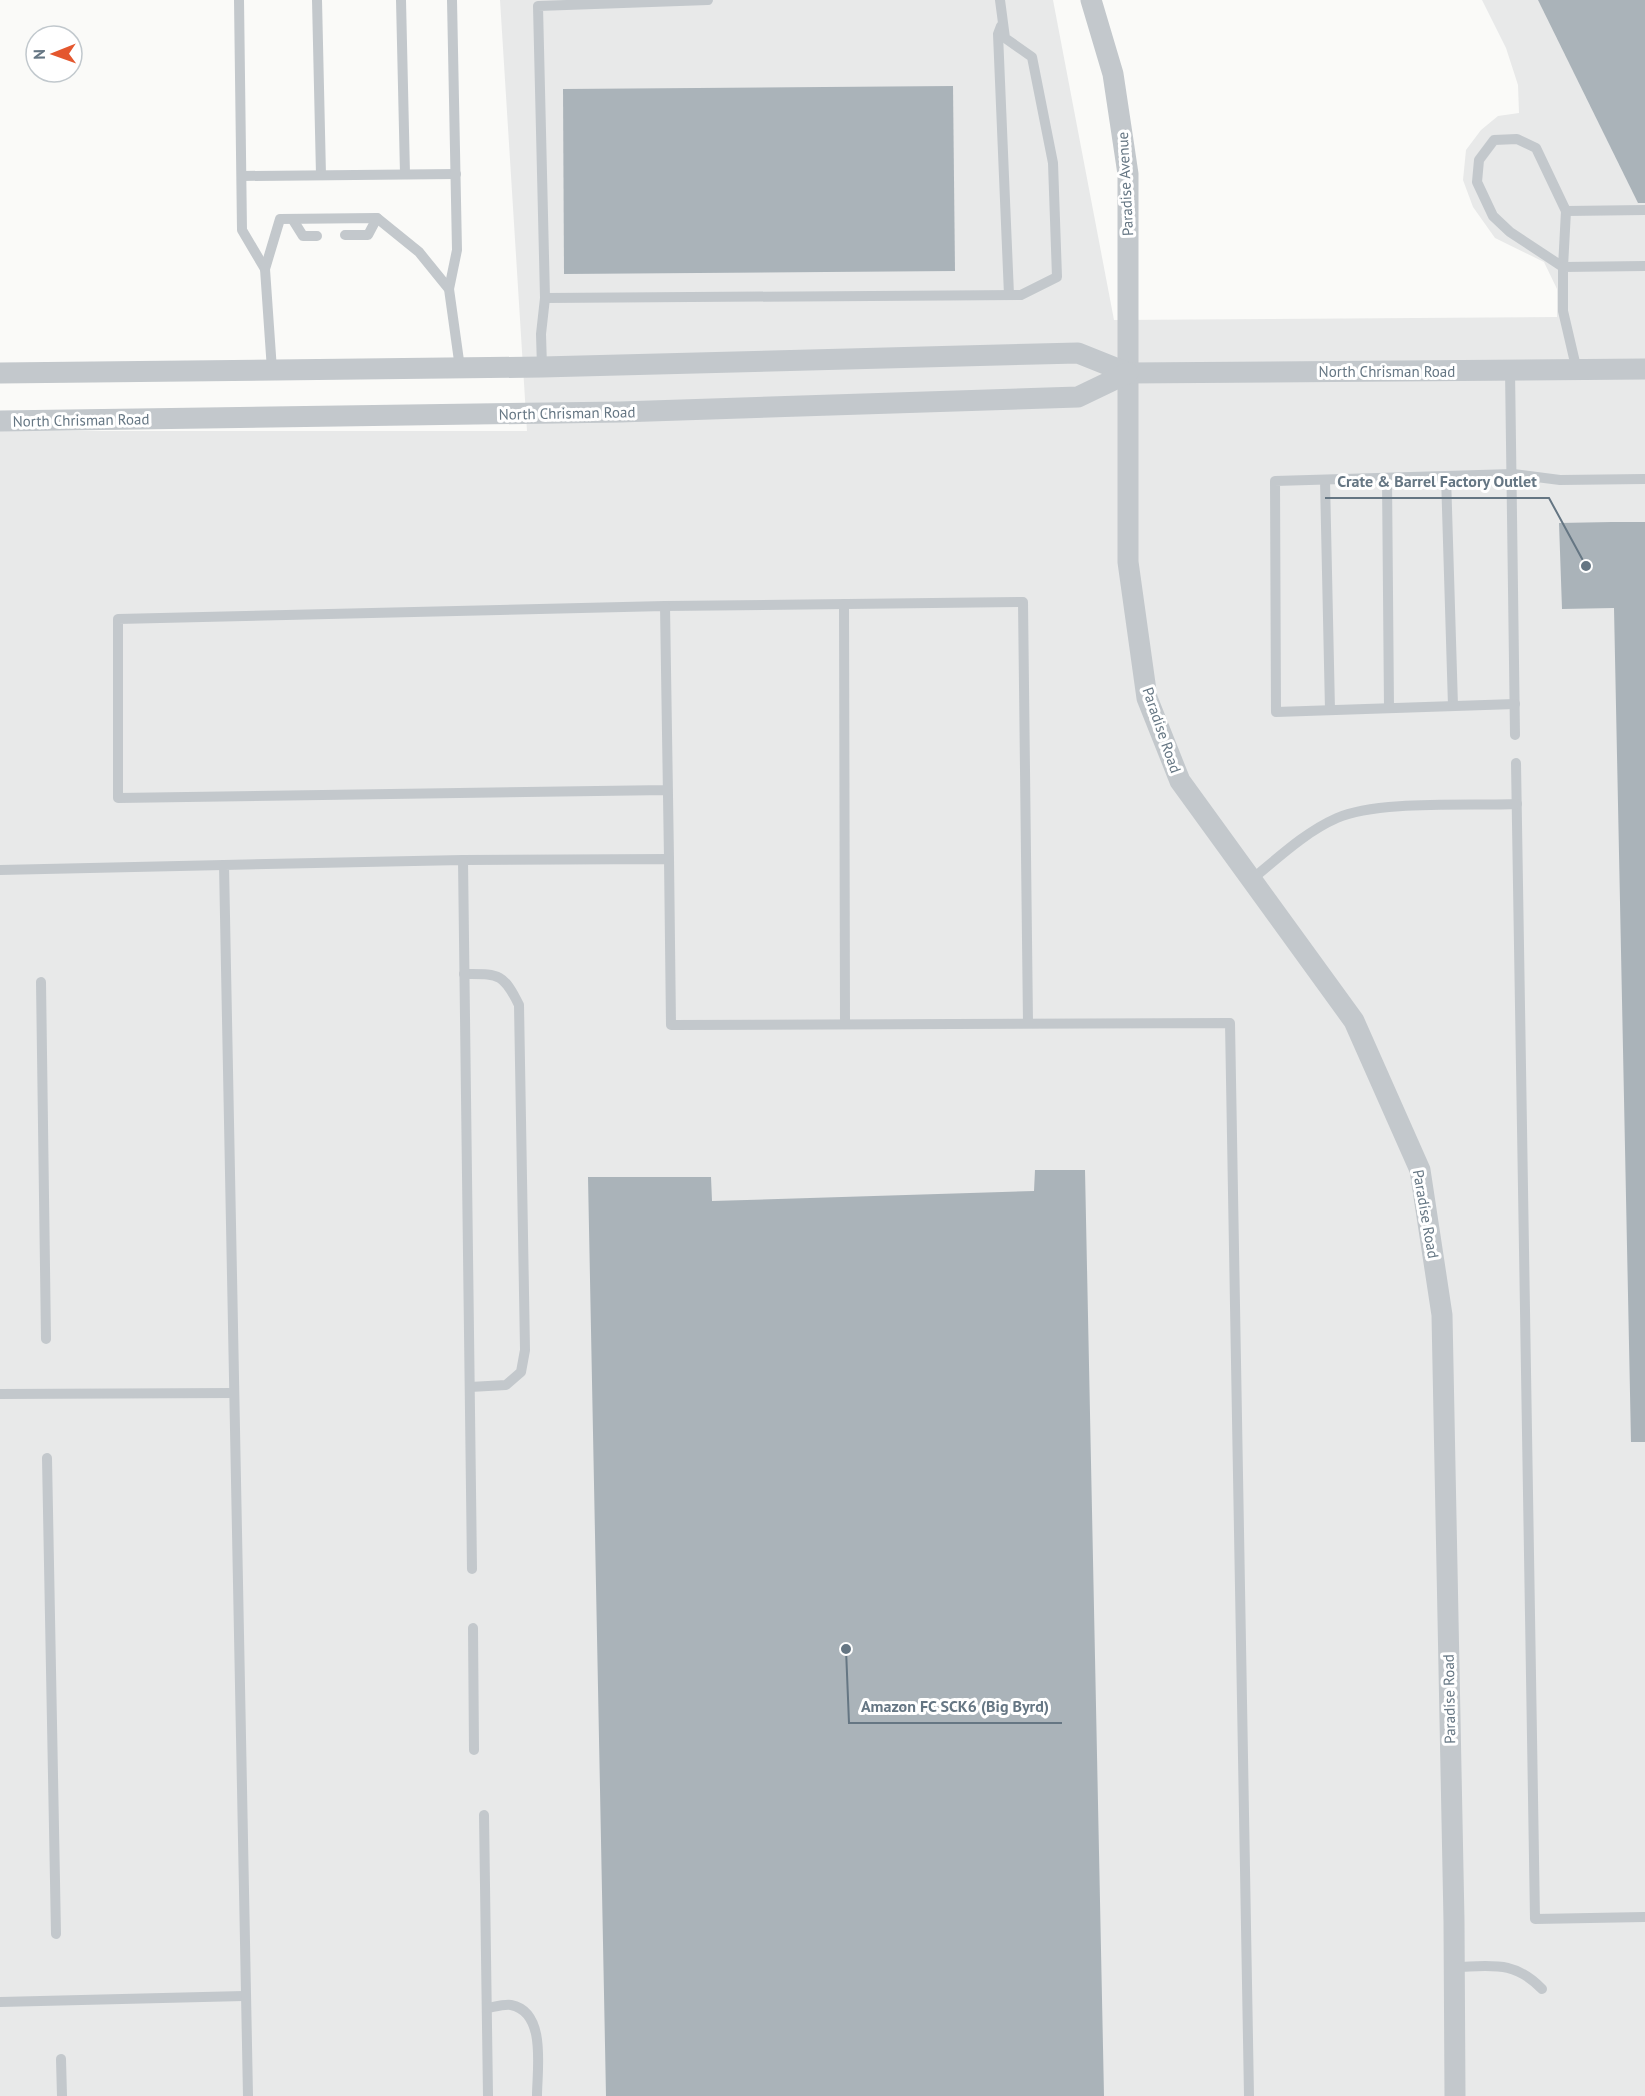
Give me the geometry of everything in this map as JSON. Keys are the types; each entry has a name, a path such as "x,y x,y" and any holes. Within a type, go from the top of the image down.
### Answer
{"street":[{"name":"Paradise Avenue","path":"1091,0 1113,74 1128,174 1128,373"},
{"name":"North Chrisman Road","path":"0,373 542,367 1078,353 1128,373 1645,369"},
{"name":"North Chrisman Road","path":"0,421 620,412 1078,397 1128,373"},
{"name":"Paradise Road","path":"1128,373 1128,562 1147,698 1180,781 1354,1021 1420,1170 1443,1315 1455,1967 1455,2096"}],"lane":[{"path":"239,0 242,230 265,268"},
{"path":"317,0 321,175"},
{"path":"401,0 405,174"},
{"path":"453,0 457,250 449,289 460,368"},
{"path":"542,367 541,334 545,298 538,6 708,0"},
{"path":"545,298 1021,295 1057,277 1053,163 1032,57 1005,38 1000,0"},
{"path":"1003,19 998,34 1009,295"},
{"path":"1577,370 1563,311 1563,267 1566,211 1536,148 1517,139 1494,140 1479,160 1477,182 1493,216 1509,232 1563,267 1645,266"},
{"path":"242,176 456,174"},
{"path":"1566,211 1645,210"},
{"path":"272,370 265,268 280,219 377,218 419,252 449,289"},
{"path":"345,235 368,235 377,218"},
{"path":"292,220 303,236 318,236"},
{"path":"1510,370 1515,735"},
{"path":"1515,704 1276,712 1275,481 1513,474 1560,480 1645,479"},
{"path":"1446,476 1453,706"},
{"path":"1387,478 1389,708"},
{"path":"1325,480 1330,710"},
{"path":"668,790 118,798 118,619 665,606 1023,602 1028,1023"},
{"path":"844,604 845,1024"},
{"path":"665,606 671,1025 1230,1023 1249,2096"},
{"path":"1516,763 1535,1919 1645,1917"},
{"path":"1251,880 1302,838 1338,818 1371,808 1517,804"},
{"path":"0,870 463,860 669,859"},
{"path":"463,860 472,1569"},
{"path":"224,865 244,1996 248,2096"},
{"path":"464,974 494,974 509,985 519,1005 525,1327 525,1350 520,1371 506,1385 470,1387"},
{"path":"41,982 46,1339"},
{"path":"0,1394 234,1393"},
{"path":"47,1458 56,1934"},
{"path":"473,1628 474,1750"},
{"path":"483,1815 488,2096"},
{"path":"1455,1967 1504,1965 1527,1973 1542,1989"},
{"path":"0,2002 244,1996"},
{"path":"488,2008 511,2005 528,2014 536,2029 537,2096"},
{"path":"61,2059 62,2096"}],"shaded area":[{"path":"500,0 1053,0 1114,320 1557,317 1557,289 1544,262 1495,238 1473,207 1463,180 1466,150 1481,130 1498,116 1519,113 1518,85 1506,48 1482,0 1645,0 1645,2096 0,2096 0,431 527,431"}],"building":[{"path":"1538,0 1645,0 1645,203 1638,203"},
{"path":"953,86 955,271 564,274 563,89"},
{"path":"1645,522 1645,1442 1631,1442 1614,608 1562,609 1559,523"},
{"path":"1035,1170 1085,1170 1104,2096 606,2096 588,1177 711,1177 712,1201 1034,1191"}],"place":[{"name":"Crate & Barrel Factory Outlet","path":"1586,566"},
{"name":"Amazon FC SCK6 (Big Byrd)","path":"846,1649"}]}
